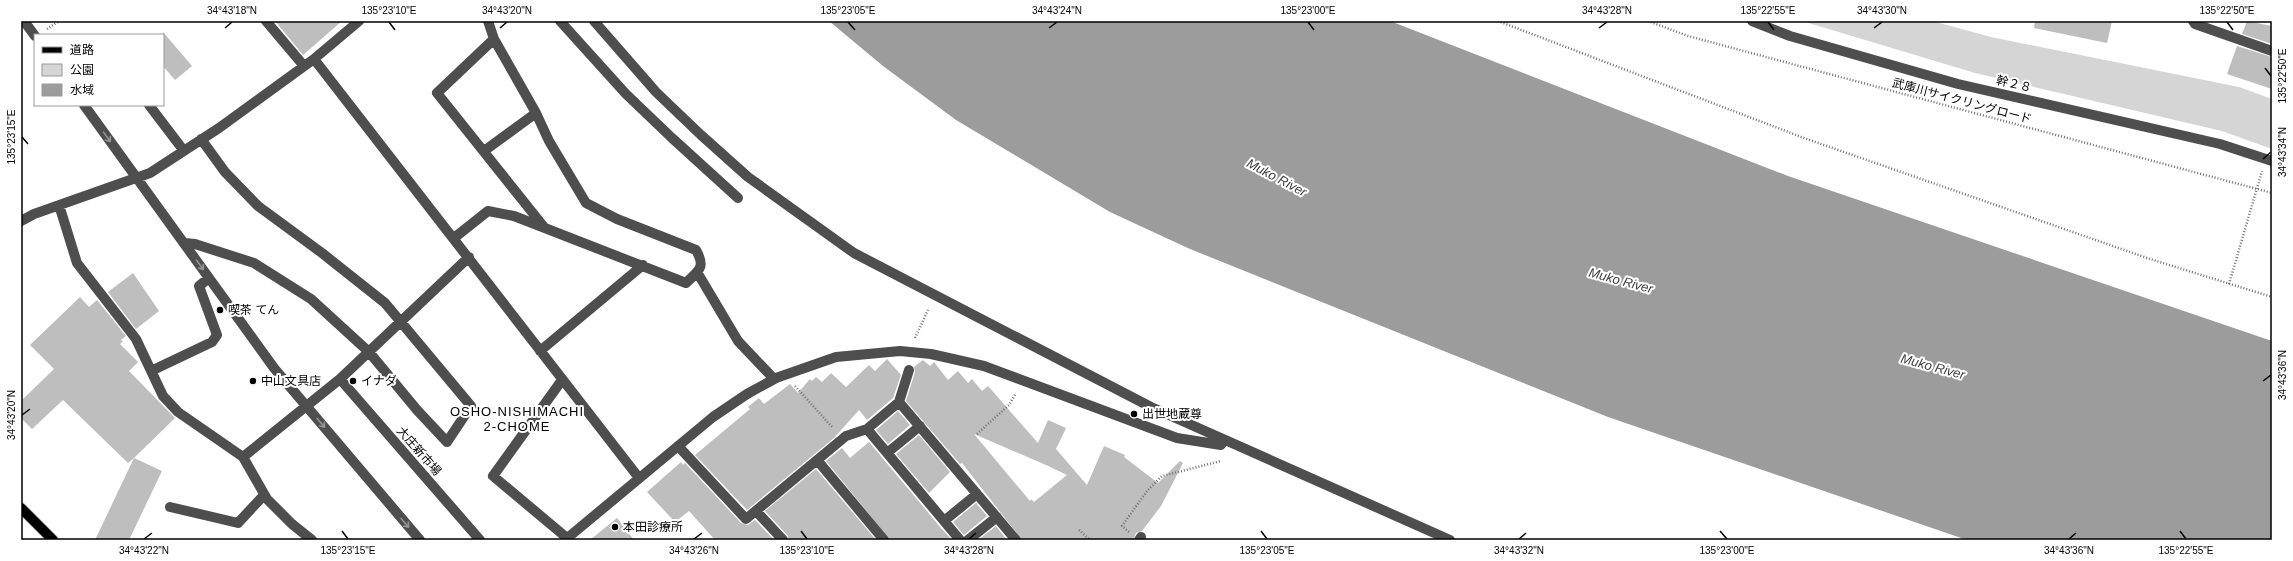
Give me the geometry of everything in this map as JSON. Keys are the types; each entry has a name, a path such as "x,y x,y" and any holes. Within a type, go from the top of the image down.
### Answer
{"main road":[{"path":"21,508 53,540"}],"street":[{"path":"266,21 304,66"},
{"path":"21,221 59,205 150,173 184,151 314,59 359,21"},
{"path":"454,238 488,211 514,216 686,283 700,269 702,260 696,250 624,222 586,203 549,142 536,113 494,39 488,21"},
{"path":"560,21 626,94 738,198"},
{"path":"594,21 656,92 748,177 854,253 934,296 1152,407 1450,540"},
{"name":"幹２８","path":"1752,21 1790,36 1958,84 2220,144 2272,162"},
{"path":"2193,21 2195,24 2272,51"},
{"path":"26,24 34,35"},
{"path":"494,39 437,93 544,227"},
{"path":"314,59 639,478"},
{"path":"85,106 274,368 420,540"},
{"path":"150,106 184,151"},
{"path":"484,151 536,113"},
{"path":"184,243 195,244 254,263 311,298 369,352 416,410 447,442 471,406 401,321 360,282 258,206 226,172 201,139"},
{"path":"59,205 77,263 136,339 163,396 171,405 243,457 264,495 280,513 312,540"},
{"path":"243,457 340,378 469,257"},
{"path":"540,350 643,265"},
{"path":"697,272 738,341 774,379"},
{"path":"151,371 212,342 217,335 199,286 209,278"},
{"path":"562,380 493,476 566,539 713,417 774,379 836,357 909,352 931,354 984,366 1177,438 1221,445 1224,440"},
{"path":"678,446 746,519 843,439 867,429 899,402 909,370"},
{"name":"大庄新市場","path":"340,378 480,540"},
{"path":"899,402 1016,540"},
{"path":"887,453 920,426"},
{"path":"867,429 960,540"},
{"path":"817,460 884,540"},
{"path":"944,521 977,494"},
{"path":"170,507 238,523 264,495"},
{"path":"756,511 781,540"},
{"path":"968,540 997,517"}],"path":[{"path":"46,30 59,21"},
{"path":"1498,21 1811,141 2150,259 2272,297"},
{"name":"武庫川サイクリングロード","path":"1648,21 1688,36 2272,193"},
{"path":"2230,284 2257,189"},
{"path":"909,352 934,296"},
{"path":"784,375 843,439"},
{"path":"977,434 1009,405 1023,380"},
{"path":"1138,537 1122,526 1147,491 1162,476 1228,459 1236,445"},
{"path":"1079,530 1090,540"}],"green space":[{"path":"1802,21 1932,21 1991,37 2239,87 2272,99 2272,149 2222,131 1975,73"}],"water":[{"name":"Muko River","path":"829,21 1390,21 1788,176 2272,341 2272,540 1967,540 1608,417 1190,249 1110,212 956,120 883,66"}],"building":[{"path":"275,21 342,21 303,55"},
{"path":"2035,21 2112,21 2107,43 2034,28"},
{"path":"2247,21 2272,26 2272,44 2242,34"},
{"path":"163,32 192,66 175,80 164,67"},
{"path":"2237,46 2272,57 2272,89 2227,74"},
{"path":"133,273 159,311 136,329 108,292"},
{"path":"80,297 89,307 97,300 126,336 121,340 123,341 120,344 138,362 129,371 175,418 128,463 63,400 32,429 21,418 21,401 54,369 30,345"},
{"path":"887,359 901,375 893,398 867,420 859,410 834,438 747,510 695,455 750,409 748,407 759,398 764,404 790,384 798,393 810,379 812,381 816,377 822,382 831,373 846,387 869,365 875,371"},
{"path":"923,360 930,366 934,362 948,380 958,371 968,383 972,379 982,391 988,386 1038,443 1048,420 1066,428 1056,449 1087,485 1104,446 1125,455 1124,457 1158,483 1180,461 1183,463 1161,506 1142,531 1136,533 1133,540 1022,540 962,463 960,464 906,401 915,372 914,367","holes":["974,434 1067,475 1034,502 1031,499 1030,501"]},
{"path":"898,411 910,425 888,444 876,430"},
{"path":"919,435 950,472 929,493 896,454"},
{"path":"869,442 952,540 890,540 826,461 842,448 850,458"},
{"path":"134,458 162,471 129,540 95,540"},
{"path":"681,462 683,465 685,463 741,523 748,525 755,520 774,540 715,540 689,511 675,522 647,492"},
{"path":"816,469 876,540 789,540 788,536 765,511"},
{"path":"976,503 987,516 964,535 953,522"},
{"name":"本田診療所","path":"617,518 634,540 590,540"},
{"path":"996,526 1007,540 978,540"}],"place":[{"name":"喫茶 てん","path":"220,310"},
{"name":"中山文具店","path":"253,381"},
{"name":"イナダ","path":"353,381"},
{"name":"出世地蔵尊","path":"1134,414"},
{"name":"本田診療所","path":"615,527"}],"district":[{"name":"OSHO-NISHIMACHI 2-CHOME","path":"517,418"}]}
